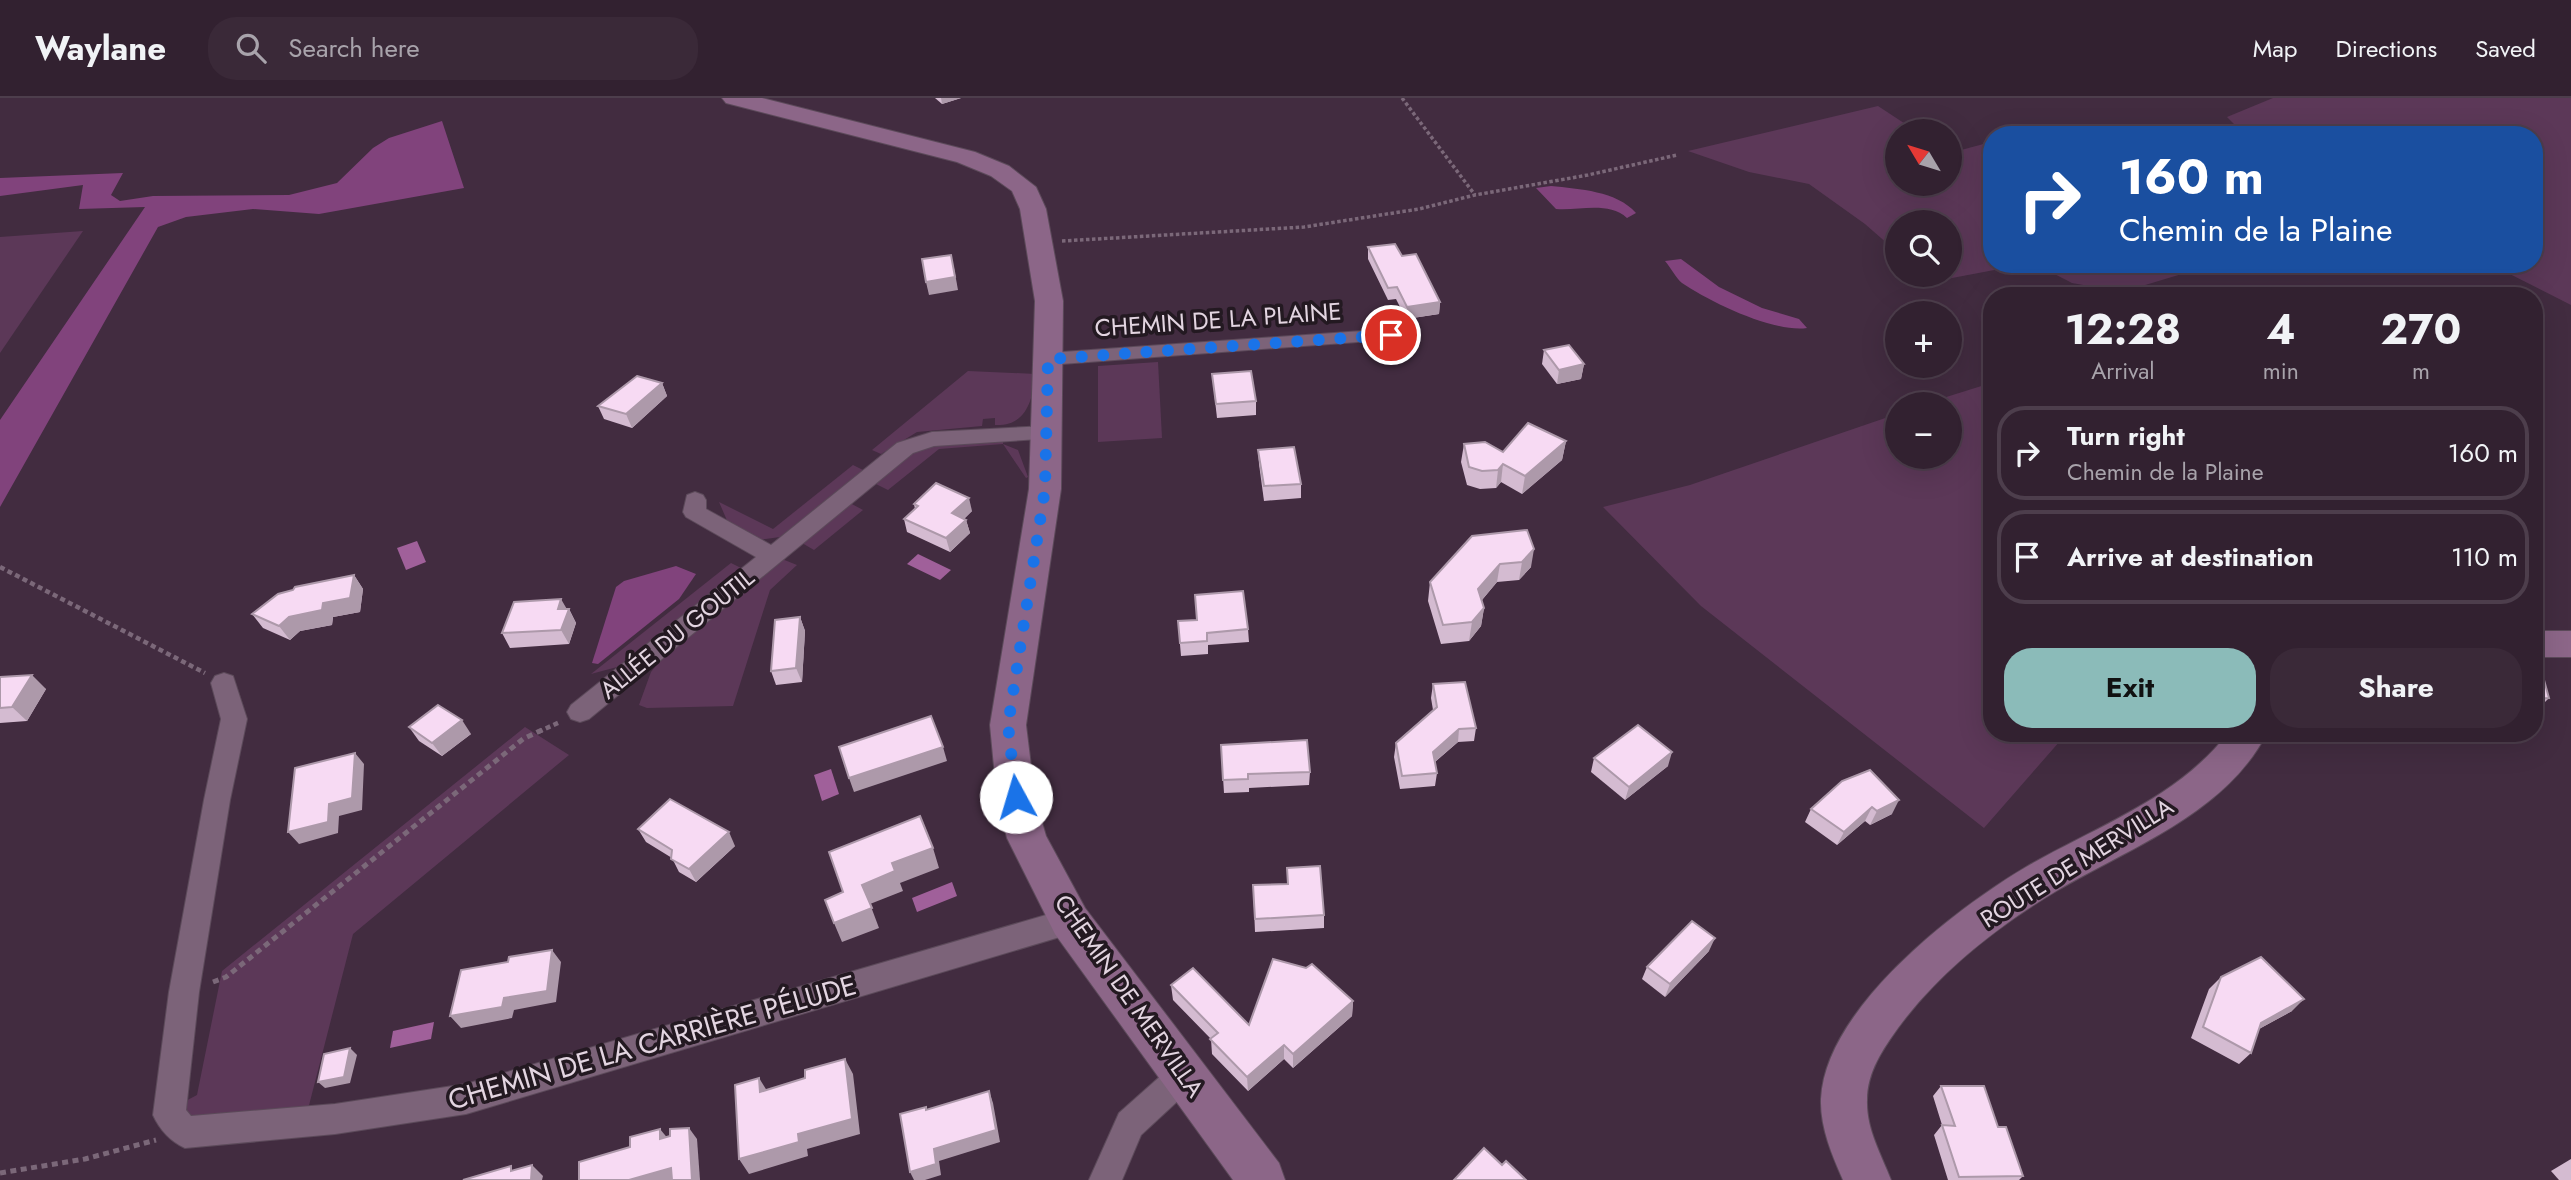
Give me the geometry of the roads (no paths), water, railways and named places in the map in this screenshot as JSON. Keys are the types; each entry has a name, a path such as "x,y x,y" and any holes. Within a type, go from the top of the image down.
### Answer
{"street":[{"name":"CHEMIN DE MERVILLA","path":"734,98 967,157 1000,171 1023,187 1033,209 1049,301 1045,489 1008,725 1016,797 1027,838 1070,921 1262,1180"},
{"name":"CHEMIN DE LA PLAINE","path":"1048,359 1391,335"},
{"name":"ALLÉE DU GOUTIL","path":"580,712 905,448 932,439 1047,433"},
{"name":"ALLÉE DU GOUTIL","path":"695,499 694,512 773,556"},
{"path":"2543,645 2571,644"},
{"name":"CHEMIN DE LA CARRIÈRE PÉLUDE","path":"224,682 234,719 184,992 169,1115 185,1132 335,1118 466,1099 1070,921"},
{"name":"ROUTE DE MERVILLA","path":"1868,1180 1852,1142 1845,1112 1845,1089 1854,1059 1889,1005 1942,951 2004,904 2178,801 2220,769 2242,742"},
{"path":"1105,1180 1130,1124 1184,1075"}]}
